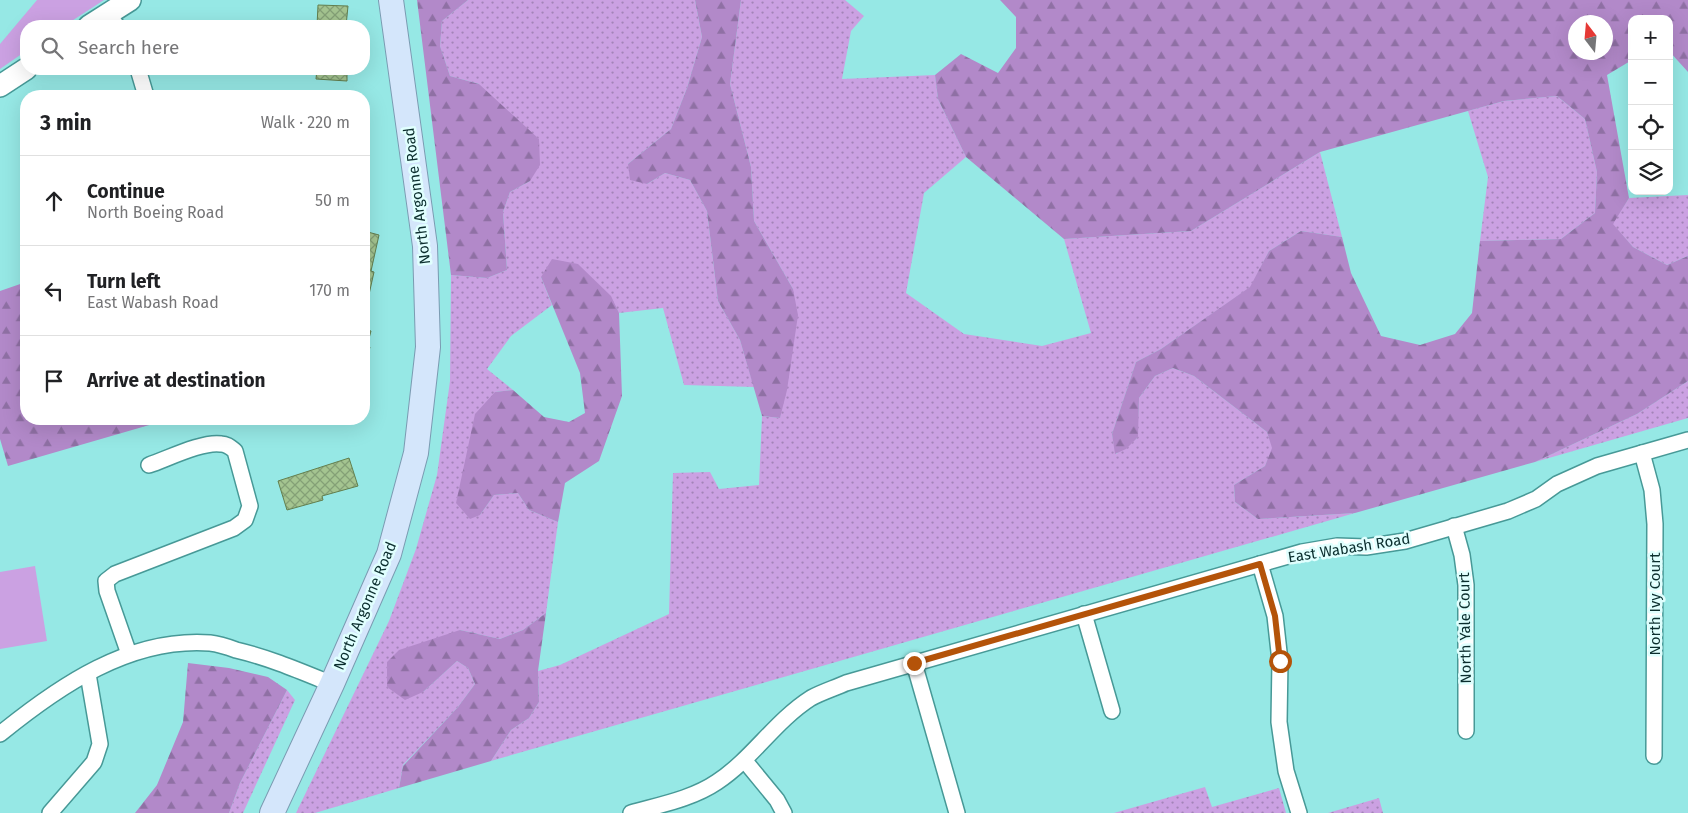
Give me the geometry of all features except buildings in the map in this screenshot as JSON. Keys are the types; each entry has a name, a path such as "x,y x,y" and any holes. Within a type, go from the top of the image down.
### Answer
{"main road":[{"name":"North Argonne Road","path":"272,813 390,554 416,453 428,347 425,246 391,0"}],"street":[{"path":"112,20 130,0"},
{"path":"0,86 20,73"},
{"path":"140,75 144,90"},
{"name":"East Wabash Road","path":"631,813 680,799 716,783 745,761 784,720 811,698 846,682 1302,552 1337,546 1366,547 1405,541 1508,511 1536,499 1557,484 1597,466 1688,440"},
{"path":"129,654 107,591 106,581 115,574 234,528 245,520 250,506 235,451 227,445 219,443 206,444 149,465"},
{"name":"North Ivy Court","path":"1642,453 1652,490 1655,524 1654,756"},
{"name":"North Yale Court","path":"1454,526 1462,556 1466,585 1466,732"},
{"path":"1260,564 1275,616 1280,661 1279,722 1286,771 1299,813"},
{"path":"1084,614 1112,711"},
{"path":"0,734 72,682 129,654 173,643 212,643 267,657 332,684"},
{"path":"914,663 957,813"},
{"path":"50,813 94,762 100,744 88,674"},
{"path":"745,761 777,800 784,813"}],"shaded area":[{"path":"37,0 104,0 73,20 20,20"},
{"path":"468,0 695,0 702,37 687,88 671,129 628,164 647,184 665,173 690,180 707,211 718,301 740,340 754,387 684,385 663,308 619,313 610,296 541,277 552,305 511,336 487,369 513,390 495,392 480,515 494,495 518,493 529,510 558,522 546,613 523,630 500,639 460,630 423,692 457,661 468,668 475,684 458,707 403,765 399,788 315,813 296,813 389,621 416,549 437,475 450,381 451,275 487,278 507,270 503,212 510,192 530,181 479,84 450,76 440,46 442,21"},
{"path":"741,0 845,0 864,16 851,31 842,79 935,75 938,99 966,157 924,193 906,293 964,334 1042,346 1091,333 1064,239 1191,231 1320,152 1342,237 1301,231 1269,251 1251,287 1161,349 1136,362 1112,434 1116,454 1137,438 1139,398 1155,376 1173,368 1194,376 1267,432 1273,448 1265,466 1234,485 1235,502 1258,519 1355,513 491,761 511,730 529,718 539,702 538,671 560,665 669,614 673,473 710,472 719,489 759,485 762,416 780,418 793,289 754,221 751,167 730,84"},
{"path":"20,20 20,55 0,69 0,44"},
{"path":"1557,96 1585,119 1597,172 1595,213 1561,239 1480,241 1488,177 1468,111 1504,101"},
{"path":"1688,195 1688,256 1667,265 1633,247 1612,224 1629,198"},
{"path":"1688,381 1688,418 1535,462 1637,414"},
{"path":"35,566 47,641 0,649 0,572"},
{"path":"287,690 295,700 243,813 229,813 240,783"},
{"path":"1205,787 1212,807 1279,788 1286,813 1114,813"},
{"path":"1379,798 1383,813 1328,813"}],"green space":[{"path":"417,0 468,0 442,21 440,46 450,76 479,84 539,139 540,165 530,181 510,192 503,212 507,270 487,278 451,275"},
{"path":"695,0 741,0 730,84 751,167 754,221 793,289 798,315 787,390 780,418 762,416 740,340 718,301 707,211 690,180 665,173 647,184 630,180 628,164 671,129 687,88 702,37"},
{"path":"1000,0 1688,0 1688,72 1673,55 1673,15 1628,15 1628,62 1607,75 1629,198 1613,224 1633,247 1667,265 1688,256 1688,381 1637,414 1535,462 1355,513 1258,519 1235,502 1234,485 1265,466 1272,448 1267,432 1194,376 1173,368 1155,376 1139,398 1138,437 1126,449 1115,454 1112,434 1136,362 1161,349 1250,287 1269,251 1301,231 1342,237 1351,273 1381,336 1420,345 1455,334 1472,313 1480,241 1561,239 1595,213 1597,172 1585,119 1557,96 1504,101 1320,152 1191,231 1064,239 966,157 938,99 935,75 961,54 998,73 1016,48 1016,17"},
{"path":"552,259 578,264 611,296 619,313 622,396 599,461 565,483 558,522 529,510 518,493 494,495 480,515 470,519 456,503 475,414 495,392 513,390 544,417 569,422 585,413 580,373 541,277"},
{"path":"20,284 20,425 149,425 8,466 0,439 0,291"},
{"path":"546,613 538,671 539,702 529,718 511,730 491,761 399,788 403,766 458,707 475,684 468,668 457,661 423,692 405,700 387,687 387,662 399,650 460,630 500,639 523,630"},
{"path":"188,663 229,668 268,677 287,690 240,783 229,813 135,813 157,785 183,722"}],"route":[{"path":"914,663 1260,564 1275,616 1280,661"}]}
